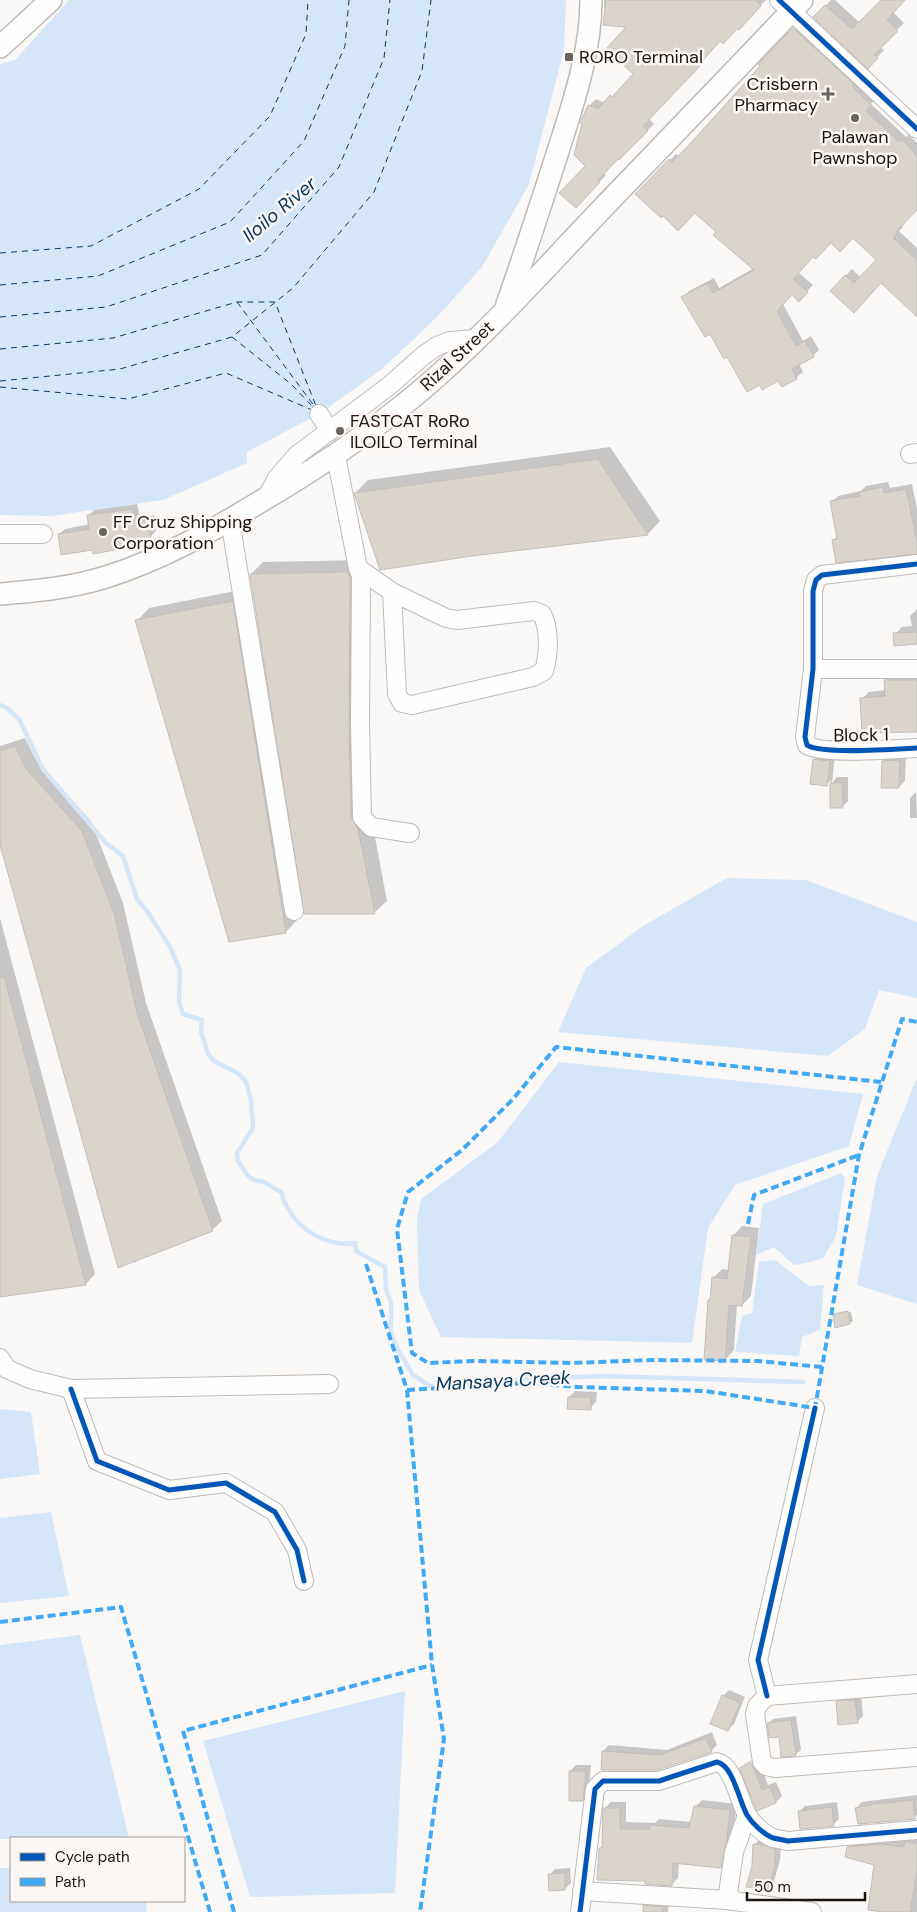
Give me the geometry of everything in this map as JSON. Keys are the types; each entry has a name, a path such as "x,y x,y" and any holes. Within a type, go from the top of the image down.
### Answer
{"main road":[{"path":"0,47 51,0"},
{"path":"504,311 535,224 578,87 591,18 590,0"},
{"name":"Rizal Street","path":"0,594 58,589 106,577 149,561 230,520 266,499 336,456 396,412 442,372 504,311 791,4"}],"street":[{"path":"791,4 917,129"},
{"path":"266,499 276,478 285,466 389,386 424,355 437,346 450,341 476,339"},
{"path":"320,414 330,431"},
{"path":"336,456 361,576 360,706 362,817 371,827 410,833"},
{"path":"230,520 294,911"},
{"path":"0,534 43,534"},
{"path":"917,564 822,575 816,580 813,591 813,669 917,669"},
{"path":"358,568 392,592 446,618 457,620 534,611 542,614 546,622 547,660 544,671 533,677 412,705 402,703 397,694 392,592"},
{"name":"Block 1","path":"813,669 805,737 807,745 819,750 917,748"},
{"path":"0,1358 7,1370 30,1379 71,1389 329,1384"},
{"path":"71,1389 97,1461 169,1490 226,1484 275,1512 297,1550 304,1581"},
{"path":"767,1696 758,1660 814,1408"},
{"path":"917,1684 767,1696 757,1706 754,1714 762,1762 766,1766 775,1768 917,1757"},
{"path":"580,1912 595,1789 603,1781 659,1781 721,1762 729,1772 747,1815 756,1827 772,1838 788,1841 917,1830"},
{"path":"727,1900 734,1852 747,1815"},
{"path":"582,1891 698,1906 727,1900 812,1912"}],"water":[{"name":"Iloilo River","path":"69,0 566,0 564,50 529,184 482,267 438,316 382,369 319,414 247,452 247,463 163,500 51,516 0,515 0,64 15,60"},
{"path":"727,878 806,880 917,922 917,998 879,990 865,1029 828,1056 558,1032 586,968 643,926"},
{"path":"559,1062 863,1094 849,1146 735,1185 708,1228 692,1343 441,1337 419,1290 417,1219 421,1199 497,1143"},
{"path":"916,1080 917,1304 857,1285 877,1176"},
{"path":"841,1173 845,1178 836,1236 823,1258 794,1265 774,1247 756,1255 763,1204"},
{"path":"775,1260 809,1286 824,1285 820,1330 802,1337 799,1356 735,1352 742,1316 752,1313 759,1262"},
{"path":"0,1409 31,1412 40,1474 0,1479"},
{"path":"51,1512 69,1596 0,1603 0,1518"},
{"path":"80,1635 129,1837 10,1837 10,1839 0,1839 0,1645"},
{"path":"405,1691 395,1893 250,1897 203,1741"},
{"path":"0,1868 10,1868 10,1902 146,1902 147,1912 0,1912"}],"building":[{"path":"606,0 755,0 761,6 723,44 720,41 700,66 643,126 648,131 598,180 600,182 576,208 559,193 585,166 574,155 582,124 580,123 588,105 598,109 633,74 606,49 626,27 603,25"},
{"path":"881,0 905,0 887,20 898,31 874,55 878,58 868,69 813,17 825,5 852,29"},
{"path":"793,28 854,84 852,86 871,105 866,111 899,142 902,140 917,156 917,210 896,232 897,234 893,238 917,260 917,317 881,283 854,313 830,291 845,275 854,283 876,260 853,238 840,252 831,243 816,259 813,257 793,279 808,292 799,302 792,295 777,311 796,346 805,341 814,357 792,369 797,379 782,387 778,381 762,390 760,385 747,392 727,357 724,359 710,334 705,337 681,297 707,283 713,293 754,270 713,235 716,232 695,213 678,231 663,216 661,218 635,194 669,159 672,162 689,145 760,66 758,64"},
{"path":"598,459 648,535 472,556 380,570 354,493"},
{"path":"883,487 884,493 906,489 917,542 917,554 836,563 832,540 837,539 830,501 860,496 859,492"},
{"path":"132,509 134,523 148,520 151,538 120,549 93,554 92,550 61,555 58,534 89,529 87,515"},
{"path":"348,572 350,578 349,725 351,817 358,829 375,914 304,914 250,574"},
{"path":"233,601 286,933 229,942 135,620"},
{"path":"917,632 917,644 894,646 893,633"},
{"path":"884,680 917,680 917,732 862,733 860,698 885,696"},
{"path":"15,746 27,770 82,831 114,913 137,1013 213,1231 118,1268 0,845 0,751"},
{"path":"813,759 830,761 827,786 810,784"},
{"path":"900,760 899,788 881,788 882,761"},
{"path":"830,783 842,783 843,808 830,808"},
{"path":"0,977 4,977 86,1285 0,1297"},
{"path":"732,1235 751,1237 742,1306 729,1305 725,1361 704,1360 708,1300 710,1300 712,1277 727,1279"},
{"path":"848,1311 850,1324 835,1328 833,1314"},
{"path":"568,1397 591,1397 591,1410 567,1409"},
{"path":"722,1695 740,1703 728,1731 710,1724"},
{"path":"855,1700 858,1723 838,1725 836,1701"},
{"path":"791,1720 796,1756 781,1757 779,1737 769,1738 767,1723"},
{"path":"706,1738 712,1752 657,1770 601,1770 602,1751 660,1755"},
{"path":"751,1763 762,1790 770,1787 776,1803 757,1811 739,1768"},
{"path":"569,1771 586,1771 583,1801 569,1801"},
{"path":"913,1800 915,1819 858,1824 855,1808"},
{"path":"694,1806 730,1810 721,1868 673,1863 672,1886 645,1884 645,1881 597,1880 599,1848 602,1848 603,1808 620,1808 620,1829 650,1829 651,1825 689,1828"},
{"path":"832,1807 834,1826 800,1829 798,1811"},
{"path":"905,1842 917,1844 917,1870 910,1912 868,1910 874,1865 845,1857 847,1847 882,1844 904,1847"},
{"path":"753,1844 775,1849 775,1867 768,1888 746,1887 752,1866"},
{"path":"565,1873 565,1890 549,1891 548,1874"},
{"path":"643,1905 663,1907 663,1912 643,1912"}],"waterway":[{"name":"Mansaya Creek","path":"0,705 7,708 19,719 43,769 106,843 123,856 137,899 170,947 180,970 179,1002 183,1014 202,1020 201,1032 208,1054 214,1061 239,1074 246,1082 251,1100 253,1128 237,1153 238,1161 248,1176 254,1180 264,1182 282,1193 284,1202 294,1218 309,1231 336,1243 355,1243 356,1251 385,1267 386,1289 391,1302 391,1333 397,1348 413,1375 430,1386 481,1381 602,1376 803,1382"}],"ferry route":[{"path":"0,253 91,246 199,189 270,116 306,34 308,0"},
{"path":"0,285 98,276 230,222 304,141 345,46 349,0"},
{"path":"0,317 106,307 262,255 339,167 384,58 390,0"},
{"path":"0,381 120,369 232,337 293,288 374,192 422,71 431,0"},
{"path":"237,302 315,407"},
{"path":"0,349 113,338 237,302 275,302 316,406"},
{"path":"232,337 291,384 314,408"},
{"path":"0,387 128,399 226,373 312,410"}],"marked path":[{"path":"407,1390 529,1383 578,1387 705,1391 815,1408 859,1155 902,1019 917,1022"},
{"path":"822,1367 758,1361 651,1360 571,1363 474,1361 428,1363 412,1353 397,1229 408,1192 462,1150 513,1099 556,1047 881,1082"},
{"path":"748,1224 754,1195 859,1155"},
{"path":"366,1264 407,1390 432,1665 444,1739 420,1912"},
{"path":"0,1622 121,1607 210,1912"},
{"path":"234,1912 183,1731 432,1665"}],"cycle path":[{"path":"779,0 917,129"},
{"path":"917,564 822,575 816,580 813,591 813,669 805,737 807,745 827,750 860,751 917,748"},
{"path":"71,1389 97,1461 169,1490 226,1483 275,1512 297,1550 304,1581"},
{"path":"767,1696 758,1660 815,1408"},
{"path":"580,1912 595,1789 603,1781 659,1781 717,1762 723,1765 731,1776 749,1818 762,1831 773,1838 788,1841 917,1830"}],"place":[{"name":"RORO Terminal","path":"569,57"},
{"name":"Crisbern Pharmacy","path":"828,94"},
{"name":"Palawan Pawnshop","path":"855,118"},
{"name":"FASTCAT RoRo ILOILO Terminal","path":"340,431"},
{"name":"FF Cruz Shipping Corporation","path":"103,532"}]}
